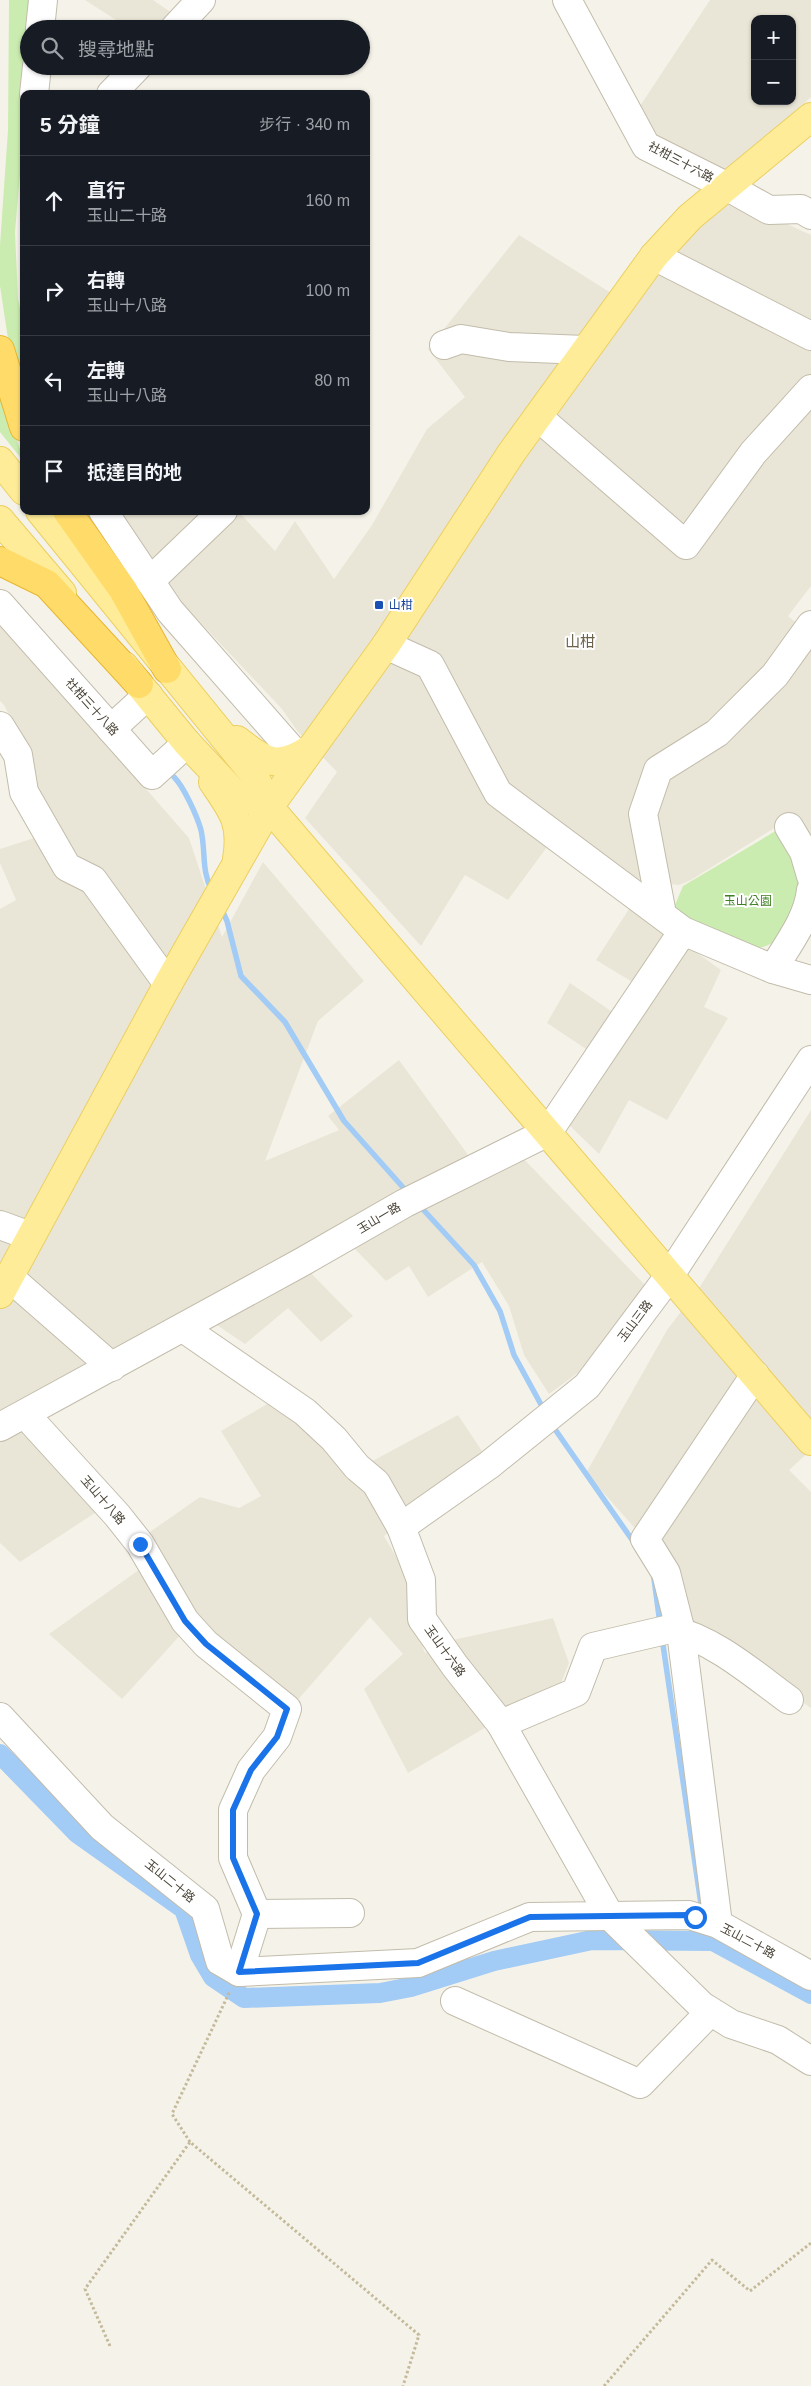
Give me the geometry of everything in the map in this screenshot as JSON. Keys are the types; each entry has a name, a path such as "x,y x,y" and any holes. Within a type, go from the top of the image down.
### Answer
{"highway":[{"path":"0,350 20,415"},
{"path":"70,515 123,590 167,669"},
{"path":"0,561 48,584 144,690"}],"main road":[{"path":"5,1285 30,1236 236,862 304,753 386,644 512,452 654,256 690,217 811,117"},
{"path":"0,461 20,486"},
{"path":"43,515 253,773 269,807 811,1441"},
{"path":"0,520 187,743 234,793 269,807"},
{"path":"205,714 267,761 283,763 304,753"},
{"path":"187,743 230,806 240,829 236,862"}],"street":[{"path":"41,20 43,0"},
{"path":"182,20 201,0"},
{"name":"社柑三十六路","path":"567,0 646,146 769,210 801,209 811,215"},
{"path":"34,90 36,75"},
{"path":"116,90 130,75"},
{"path":"654,256 811,336"},
{"path":"444,345 461,339 509,347 585,350"},
{"path":"538,417 686,545 753,453 811,389"},
{"path":"106,515 170,611 304,753"},
{"path":"150,581 218,515"},
{"name":"社柑三十八路","path":"0,604 152,776 187,743"},
{"path":"548,1132 672,922 643,814 658,770 717,733 775,675 811,625"},
{"path":"386,644 430,666 498,793 672,922 773,969 811,980"},
{"path":"111,729 144,690"},
{"path":"0,726 18,755 24,792 67,867 93,880 168,984"},
{"path":"789,827 804,852 811,876"},
{"path":"773,969 802,921 810,903 811,890"},
{"name":"玉山三路","path":"401,1527 489,1465 587,1386 670,1275 809,1069"},
{"name":"玉山一路","path":"0,1427 112,1367 414,1198 548,1132"},
{"path":"0,1225 30,1236"},
{"path":"5,1285 112,1367"},
{"name":"玉山十六路","path":"182,1328 305,1412 334,1438 357,1467 376,1483 401,1527 421,1580 422,1619 501,1724 611,1917 710,2012 731,2024 778,2040 811,2061"},
{"path":"709,1922 668,1631 666,1573 645,1539 755,1376"},
{"name":"玉山十八路","path":"25,1414 117,1515 140,1544 185,1621 206,1644 287,1709 277,1737 251,1770 233,1810 233,1858 257,1914"},
{"path":"501,1724 576,1692 593,1647 668,1631 730,1655 789,1700"},
{"name":"玉山二十路","path":"0,1716 102,1827 205,1909 220,1961 239,1972 418,1963 530,1917 689,1915 709,1922 811,1976"},
{"path":"239,1972 257,1914 350,1913"},
{"path":"455,2001 640,2084 710,2012"}],"path":[{"path":"239,1972 172,2114 190,2142 419,2335 403,2386"},
{"path":"110,2346 85,2289 190,2142"},
{"path":"604,2386 712,2260 750,2291 811,2243"}],"shaded area":[{"path":"85,0 153,0 175,15 169,20 116,20"},
{"path":"710,0 811,0 811,97 724,176 666,149 636,112"},
{"path":"729,204 776,219 811,235 811,586 788,616 811,635 811,834 792,817 691,880 679,885 636,881 561,828 508,900 465,875 421,946 305,818 337,772 298,732 282,709 183,604 121,515 242,515 275,551 295,521 334,579 372,525 427,429 465,397 428,349 519,235 627,303 684,241"},
{"path":"0,622 189,838 222,937 263,862 364,981 318,1021 265,1161 339,1130 328,1116 399,1060 482,1174 519,1154 646,1286 579,1372 549,1394 524,1355 509,1306 482,1262 428,1297 409,1266 386,1281 350,1244 305,1267 353,1316 321,1342 288,1308 245,1344 196,1311 2,1412 98,1511 20,1562 0,1543 0,909 16,900 0,863 0,849 34,838 58,824 36,786 27,749 4,705 0,701"},
{"path":"631,906 721,970 704,1007 728,1018 667,1120 629,1100 599,1154 565,1121 604,1061 547,1023 570,983 630,1024 649,992 596,960"},
{"path":"811,1110 811,1450 789,1470 811,1492 811,1708 693,1629 663,1560 586,1473 667,1330 699,1288"},
{"path":"267,1404 282,1406 327,1448 347,1479 365,1465 458,1415 486,1457 384,1536 415,1589 413,1619 425,1653 453,1640 553,1618 569,1663 561,1683 408,1773 364,1689 403,1654 370,1617 296,1702 196,1618 122,1699 49,1634 154,1559 144,1536 200,1497 239,1508 261,1496 221,1431"}],"green space":[{"path":"9,0 34,0 31,20 20,20 20,75 27,75 25,90 20,90 20,174 15,232 20,308 20,383 10,352 0,286 0,245 8,130"},
{"path":"0,372 4,398 20,449 20,457 0,432"},
{"name":"玉山公園","path":"779,829 795,854 801,872 798,898 794,911 789,923 773,942 763,947 743,948 722,941 684,923 675,905 683,886"}],"waterway":[{"path":"174,777 186,794 199,824 206,876 212,891"},
{"path":"221,908 227,921 241,976 285,1022 344,1121 408,1193"},
{"path":"419,1205 474,1265 500,1311 514,1355 544,1410"},
{"path":"552,1425 635,1544"},
{"path":"654,1579 660,1624"},
{"path":"662,1638 702,1911"},
{"path":"0,1754 77,1833 184,1909 200,1955 213,1977 244,1998 380,1993 411,1987 494,1961 592,1940 713,1941 811,1994"},
{"path":"708,1929 713,1941"}],"place":[{"name":"山柑","path":"379,605"}],"district":[{"name":"山柑","path":"580,642"}],"route":[{"path":"140,1544 185,1621 206,1644 287,1709 277,1737 251,1770 233,1810 233,1858 257,1914 239,1972 418,1963 530,1917 689,1915 695,1917"}]}
